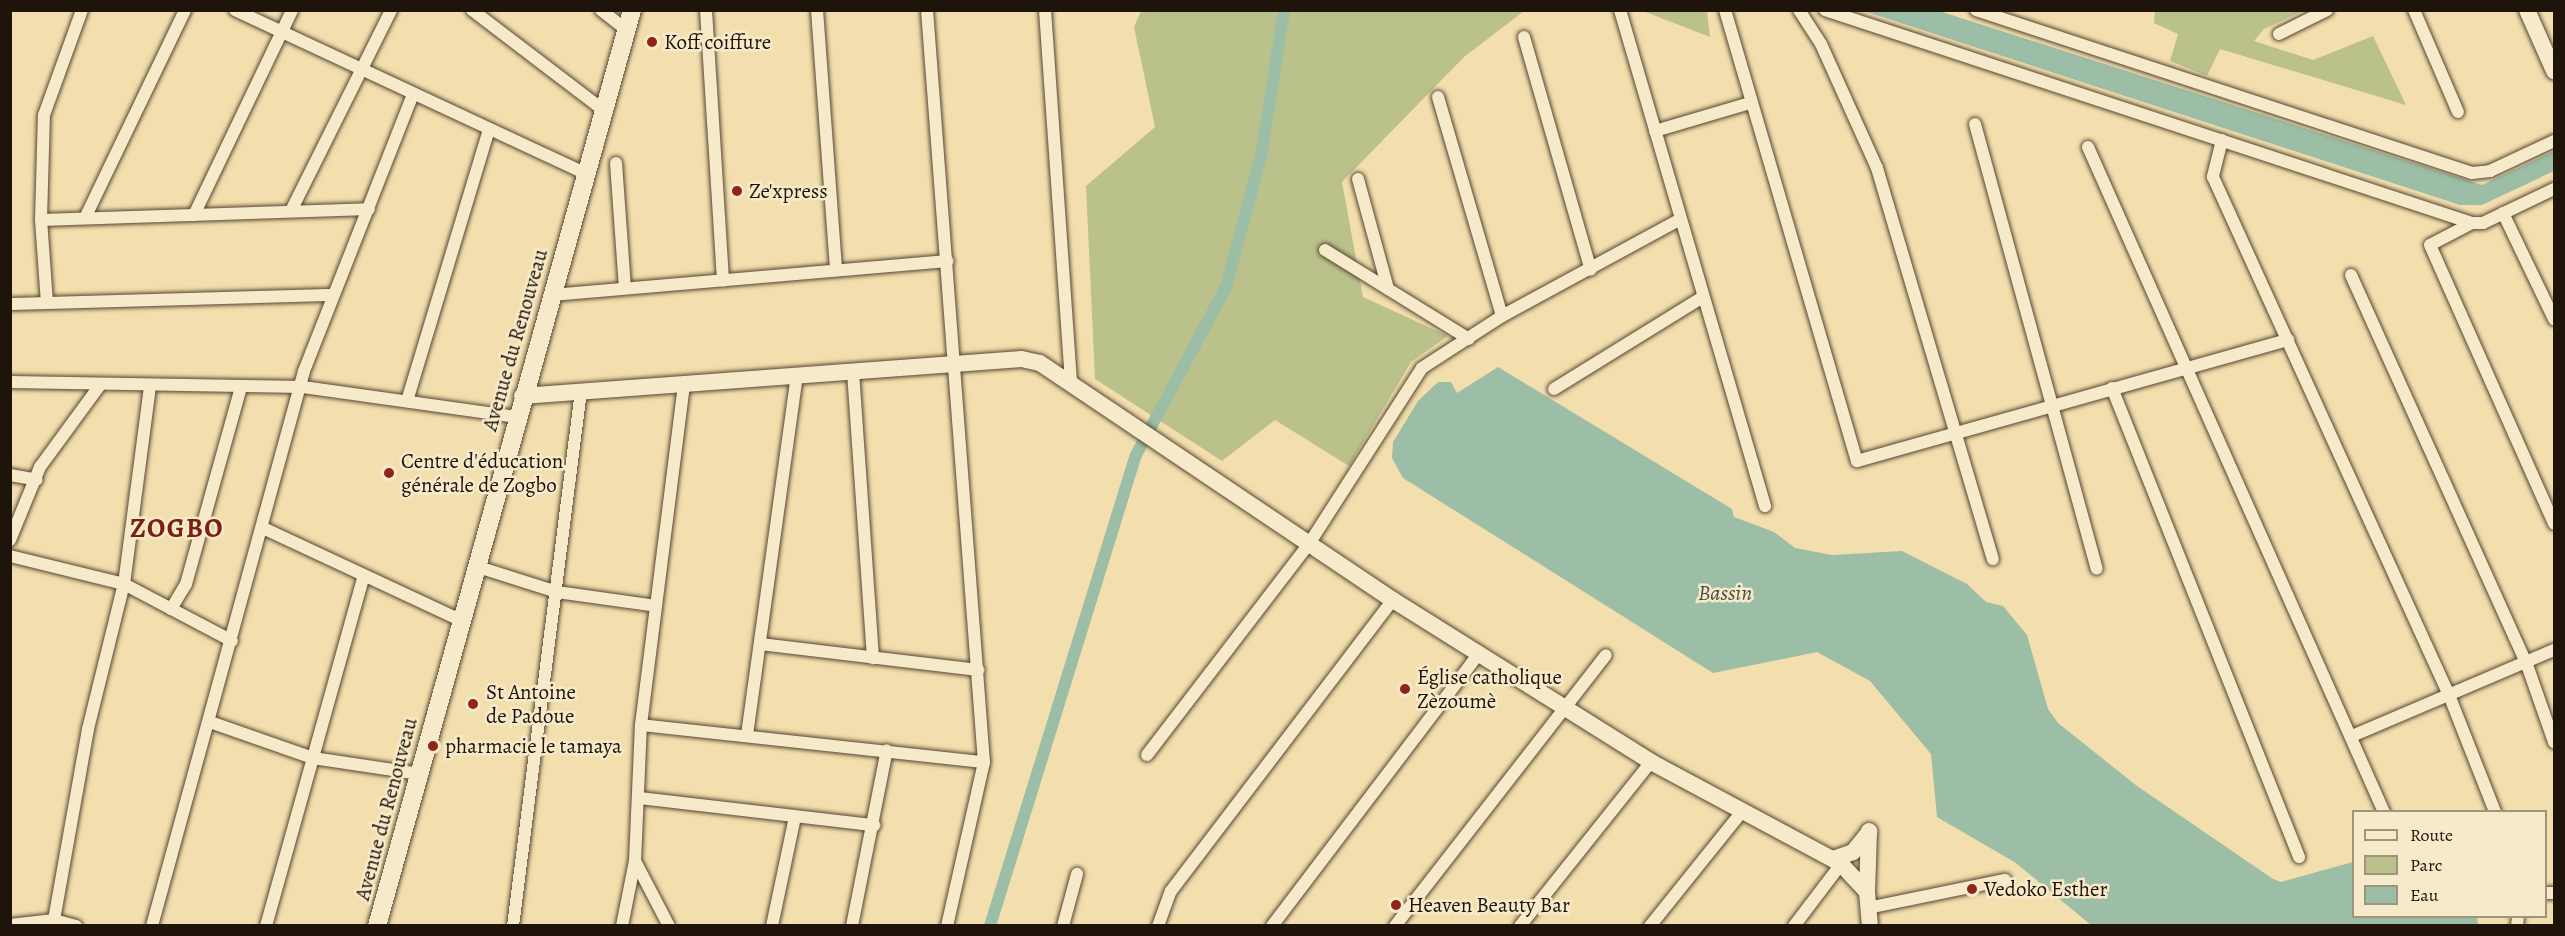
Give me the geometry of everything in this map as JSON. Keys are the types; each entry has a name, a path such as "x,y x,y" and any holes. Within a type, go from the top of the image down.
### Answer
{"main road":[{"name":"Avenue du Renouveau","path":"377,926 584,173 632,10"}],"street":[{"path":"47,303 42,220 42,139 48,93 82,10"},
{"path":"85,218 185,10"},
{"path":"235,10 584,173"},
{"path":"194,215 292,10"},
{"path":"291,211 392,10"},
{"path":"472,10 602,109"},
{"path":"601,10 627,30"},
{"path":"706,10 723,280"},
{"path":"818,10 836,270"},
{"path":"927,10 956,364 984,762 947,926"},
{"path":"1045,10 1071,383"},
{"path":"1620,10 1700,299 1765,506"},
{"path":"1725,10 1750,103 1857,461 2288,340"},
{"path":"1799,10 1869,143 1953,434 1993,559"},
{"path":"1825,10 2472,223"},
{"path":"1976,10 2472,173 2490,171 2554,141"},
{"path":"2279,34 2327,10"},
{"path":"2414,10 2458,112"},
{"path":"2527,10 2554,71"},
{"path":"1524,37 1591,270"},
{"path":"152,926 303,387 332,295 369,209 413,94"},
{"path":"1437,97 1502,316"},
{"path":"1654,131 1750,103"},
{"path":"1975,124 2050,407 2097,569"},
{"path":"407,401 489,129"},
{"path":"2222,140 2213,177 2449,695 2494,810"},
{"path":"2088,147 2189,366 2383,810"},
{"path":"616,163 625,288"},
{"path":"1358,179 1388,289"},
{"path":"2554,189 2503,213 2472,223 2430,245 2554,525"},
{"path":"42,220 369,209"},
{"path":"2503,213 2554,319"},
{"path":"1147,755 1309,544 1422,368 1502,316 1591,270 1679,220"},
{"path":"1325,250 1469,339"},
{"path":"552,295 948,261"},
{"path":"2350,275 2526,662 2554,742"},
{"path":"10,304 332,295"},
{"path":"1554,389 1700,299"},
{"path":"522,396 956,364 1032,361 1136,425 1394,600 1651,762 1741,813 1838,861 1868,900"},
{"path":"853,372 873,658"},
{"path":"747,735 797,375"},
{"path":"10,382 303,387 517,417"},
{"path":"622,926 635,861 640,725 684,383"},
{"path":"10,540 37,480 40,467 100,385"},
{"path":"54,920 88,729 124,584 150,386"},
{"path":"171,609 186,584 241,387"},
{"path":"2112,388 2299,857"},
{"path":"513,926 581,391"},
{"path":"10,475 37,480"},
{"path":"263,528 460,620"},
{"path":"10,556 124,584 232,641"},
{"path":"475,566 557,592 656,606"},
{"path":"266,926 364,575"},
{"path":"1158,926 1171,891 1394,600"},
{"path":"760,644 978,670"},
{"path":"2352,736 2554,650"},
{"path":"1272,926 1479,653"},
{"path":"1395,926 1567,709 1606,655"},
{"path":"210,722 313,758 420,774"},
{"path":"640,725 984,762"},
{"path":"852,926 874,825 887,750"},
{"path":"1520,926 1651,762"},
{"path":"639,798 874,825"},
{"path":"1650,926 1741,813"},
{"path":"772,926 795,817"},
{"path":"1794,926 1838,861 1853,852 1869,831 1870,926"},
{"path":"635,861 669,926"},
{"path":"1063,926 1077,874"},
{"path":"1868,900 2006,880"},
{"path":"10,925 54,920 76,926"}],"green space":[{"path":"1141,11 1524,11 1464,57 1342,182 1363,297 1448,336 1411,362 1349,466 1275,420 1222,461 1095,379 1086,186 1155,127 1134,27"},
{"path":"1643,11 1707,11 1710,37"},
{"path":"2155,11 2303,11 2264,29 2254,41 2313,60 2373,36 2406,105 2220,49 2207,76 2170,61 2178,34 2154,23"}],"water":[{"path":"1864,11 1939,11 2482,185 2554,151 2554,171 2482,205 2460,205"},
{"name":"Bassin","path":"1498,367 1732,509 1734,517 1774,532 1795,548 1832,555 1902,551 1967,584 1986,602 2003,606 2027,635 2048,709 2058,723 2137,786 2273,879 2281,882 2352,862 2352,918 2477,918 2478,925 2091,925 2016,863 1937,817 1931,754 1870,681 1817,652 1713,673 1403,478 1392,458 1393,442 1418,401 1438,382 1451,382 1457,393"}],"waterway":[{"path":"990,926 1136,455 1226,287 1262,152 1284,10"}],"place":[{"name":"Koff coiffure","path":"652,42"},
{"name":"Ze'xpress","path":"737,191"},
{"name":"Centre d'éducation générale de Zogbo","path":"389,473"},
{"name":"Église catholique Zèzoumè","path":"1405,689"},
{"name":"St Antoine de Padoue","path":"473,704"},
{"name":"pharmacie le tamaya","path":"433,746"},
{"name":"Vedoko Esther","path":"1972,889"},
{"name":"Heaven Beauty Bar","path":"1396,905"}],"district":[{"name":"ZOGBO","path":"177,529"}]}
